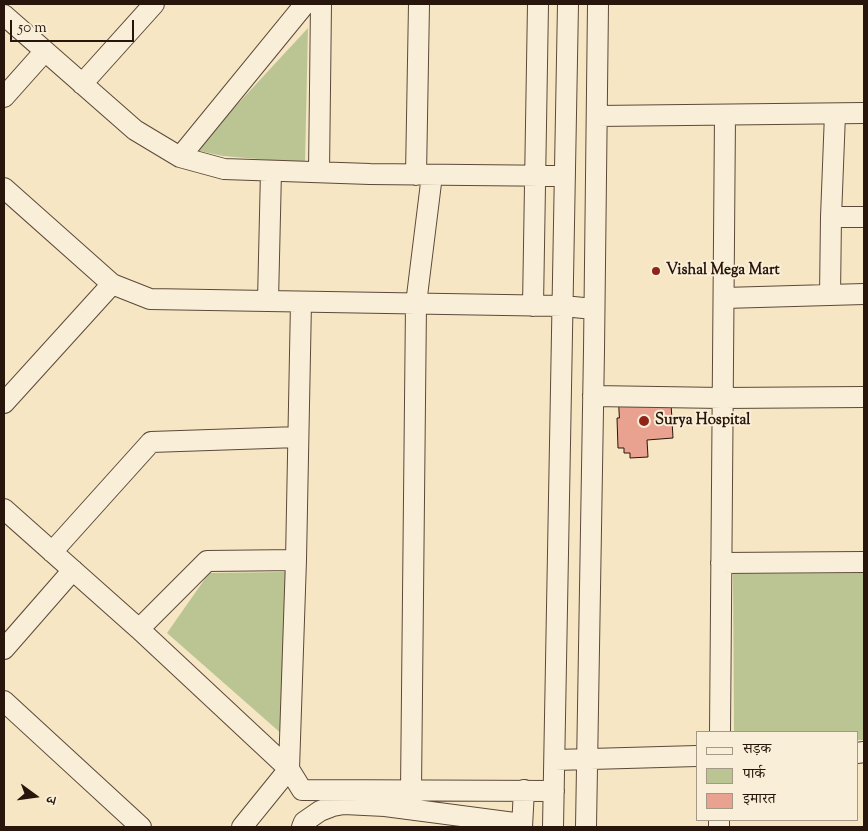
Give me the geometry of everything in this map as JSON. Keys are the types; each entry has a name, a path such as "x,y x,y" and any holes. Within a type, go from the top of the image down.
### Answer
{"street":[{"path":"314,4 319,172"},
{"path":"180,157 314,4"},
{"path":"411,790 416,304 424,175 419,4"},
{"path":"533,306 538,4"},
{"path":"553,827 568,4"},
{"path":"586,827 598,4"},
{"path":"82,84 151,5"},
{"path":"4,15 135,130 180,157 224,169 424,175 565,176"},
{"path":"4,96 45,51"},
{"path":"596,116 864,113"},
{"path":"830,295 835,114"},
{"path":"720,731 725,115"},
{"path":"268,301 271,171"},
{"path":"4,188 112,284 150,299 562,306 594,309"},
{"path":"831,217 864,216"},
{"path":"4,403 112,284"},
{"path":"724,298 864,294"},
{"path":"242,827 288,769 296,560 300,302"},
{"path":"593,396 722,398 864,397"},
{"path":"52,552 151,442 298,437"},
{"path":"4,509 139,629 288,769 302,790 554,791"},
{"path":"139,629 207,561 296,560"},
{"path":"721,563 864,562"},
{"path":"4,648 73,570"},
{"path":"4,701 141,827"},
{"path":"555,760 696,756"},
{"path":"302,827 304,822 320,811 344,804 385,806 522,826 524,790"}],"green space":[{"path":"308,28 305,163 223,156 195,150"},
{"path":"285,572 283,735 167,633 209,573"},
{"path":"864,573 864,740 858,740 858,731 734,731 733,574"}],"building":[{"path":"619,403 671,403 673,438 647,440 648,457 630,458 630,453 624,453 624,448 618,448 617,418 619,418"}],"place":[{"name":"Vishal Mega Mart","path":"656,271"},
{"name":"Surya Hospital","path":"644,421"}]}
